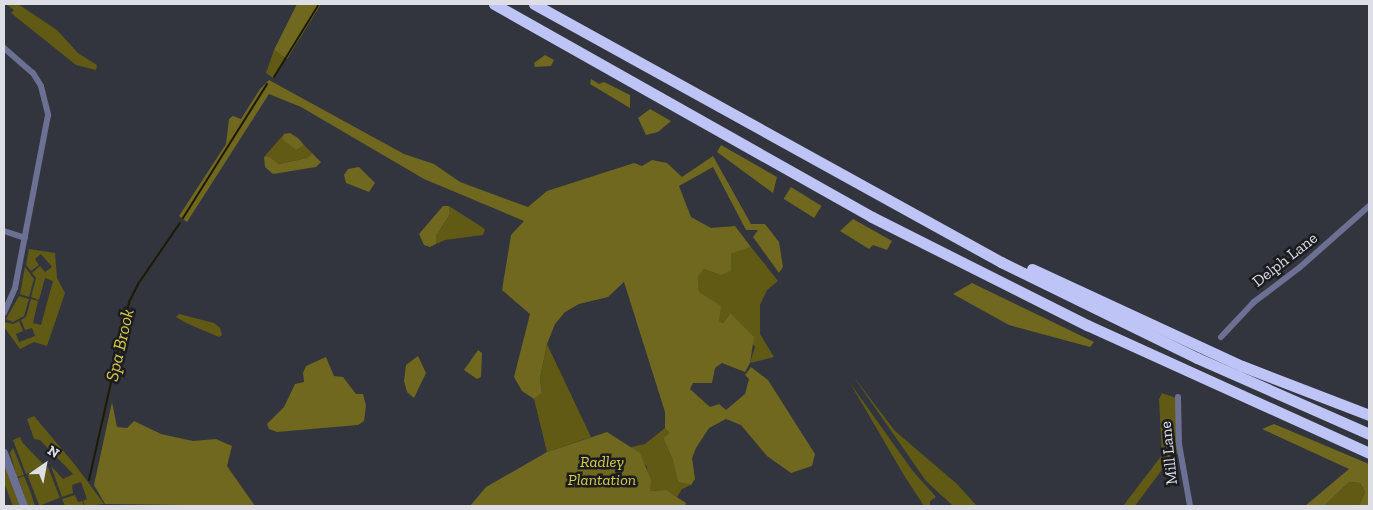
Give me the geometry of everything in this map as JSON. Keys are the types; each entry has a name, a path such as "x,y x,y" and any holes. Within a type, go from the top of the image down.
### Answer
{"highway":[{"path":"494,4 872,217 1087,325 1369,453"},
{"path":"534,4 886,200 1095,309 1369,434"},
{"path":"886,200 1209,352 1369,415"}],"street":[{"path":"4,48 33,73 41,86 48,115 14,294 4,313"},
{"name":"Delph Lane","path":"1221,337 1254,302 1299,268 1369,206"},
{"path":"4,231 25,238"},
{"name":"Mill Lane","path":"1178,397 1179,444 1190,506"},
{"path":"4,453 24,506"}],"shaded area":[{"path":"6,4 18,4 57,30 78,53 97,65 96,70 76,65 11,13 14,10"},
{"path":"274,50 285,57 273,78 266,73"},
{"path":"284,134 282,139 296,149 304,145 312,153 307,158 279,164 270,157 264,157"},
{"path":"449,206 485,229 483,235 445,240 436,244 436,236 450,214"},
{"path":"751,247 778,281 767,290 760,305 760,334 774,357 750,363 755,347 729,314 723,323 719,321 699,292 698,277 704,269 720,275 731,254"},
{"path":"29,249 55,253 57,278 65,293 47,346 34,342 20,349 4,327 4,322 13,324 19,321 23,331 16,334 19,342 35,336 32,328 25,330 21,320 26,317 31,299 38,301 33,323 41,325 53,281 45,278 39,300 31,297 36,278 32,273 40,266 45,272 52,267 41,254 35,259 39,265 31,271 26,265"},
{"path":"25,267 34,279 29,297 20,294"},
{"path":"19,296 29,299 24,316 13,322 6,319"},
{"path":"179,314 214,323 220,328 222,335 219,337 186,323 176,317"},
{"path":"547,344 591,437 547,452 534,399 542,393 540,378"},
{"path":"853,376 895,431 957,484 977,506 953,506 926,481"},
{"path":"850,383 912,470 936,497 930,501 930,506 924,506 905,477"},
{"path":"1162,393 1176,398 1180,454 1173,455 1135,506 1123,506 1162,455 1159,399"},
{"path":"34,416 76,466 104,504 85,506 83,501 87,499 81,482 72,485 73,493 62,497 51,466 63,479 73,474 40,440 34,439 27,419"},
{"path":"665,428 669,433 663,438 672,458 678,482 691,485 682,489 677,497 665,490 649,491 647,467 631,447 645,444"},
{"path":"20,437 22,442 45,466 26,474 13,440"},
{"path":"13,448 24,475 17,477 10,453"},
{"path":"4,462 20,506 13,506 4,483"},
{"path":"48,467 60,498 39,506 27,475"},
{"path":"24,476 35,506 28,506 18,478"},
{"path":"1349,482 1360,483 1365,492 1359,506 1324,506"},
{"path":"75,495 78,502 82,501 84,506 65,506 62,499"}],"green space":[{"path":"297,4 321,4 287,59 274,50"},
{"path":"545,55 554,60 551,66 535,67 534,63"},
{"path":"591,79 599,84 604,82 630,95 630,108 590,84"},
{"path":"269,80 404,154 434,164 460,182 528,207 547,191 634,163 642,166 652,160 667,163 682,177 713,156 751,224 765,224 779,242 783,267 779,273 753,237 758,230 746,230 713,167 679,186 691,217 711,228 735,226 751,247 731,254 731,271 720,275 704,269 698,277 699,292 721,306 719,321 723,323 730,313 754,337 750,363 745,372 722,363 715,368 712,383 693,383 690,389 710,407 719,404 726,410 745,394 749,379 745,375 751,367 768,380 815,454 812,466 791,473 767,456 741,425 726,419 709,428 696,448 692,458 695,479 691,485 678,482 672,458 663,438 669,433 665,428 665,412 624,282 608,297 579,304 565,312 555,324 547,344 540,378 542,393 534,399 522,391 514,377 530,314 502,290 511,235 524,221 424,179 301,107 269,94 187,222 179,216 226,144 229,119 233,116 241,119 260,89"},
{"path":"650,109 671,121 658,132 646,135 638,118"},
{"path":"290,133 304,145 296,150 282,139 284,134"},
{"path":"721,145 777,177 773,193 717,152"},
{"path":"312,153 321,162 316,167 273,174 265,167 264,157 270,157 279,164 307,158"},
{"path":"359,167 375,183 369,192 346,183 344,175 348,169"},
{"path":"791,187 822,206 814,218 784,199"},
{"path":"443,206 449,206 450,214 436,236 436,244 430,247 424,245 419,234"},
{"path":"853,219 892,241 887,250 873,245 869,249 840,231"},
{"path":"972,283 1094,342 1090,347 1009,325 953,294"},
{"path":"478,350 482,353 481,377 477,379 464,370"},
{"path":"418,356 426,373 414,398 407,392 404,381 406,365"},
{"path":"326,357 334,376 343,377 356,394 363,394 366,406 364,421 358,425 277,432 269,429 267,424 284,407 295,384 304,382 303,373 306,366"},
{"path":"112,402 117,427 127,428 134,421 161,434 193,441 216,439 232,446 227,466 255,506 105,504 94,485"},
{"path":"1274,424 1369,464 1369,506 1359,506 1365,492 1360,483 1349,482 1324,506 1305,506 1349,469 1262,429"},
{"name":"Radley Plantation","path":"607,432 640,453 651,480 650,491 666,490 686,503 685,506 470,506 486,487 547,452"}],"waterway":[{"name":"Spa Brook","path":"274,77 319,4"},
{"name":"Spa Brook","path":"183,218 267,84"},
{"name":"Spa Brook","path":"89,480 129,302 138,284 180,223"}]}
